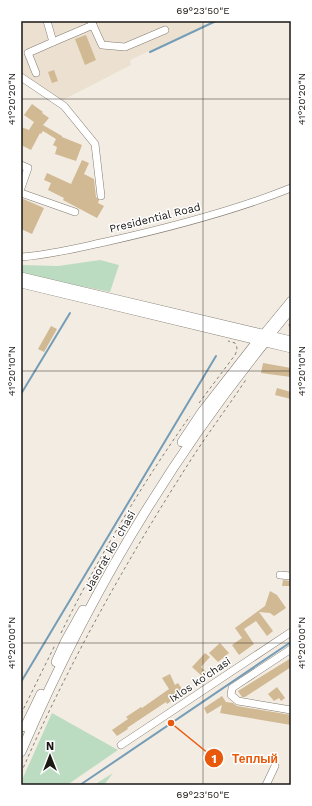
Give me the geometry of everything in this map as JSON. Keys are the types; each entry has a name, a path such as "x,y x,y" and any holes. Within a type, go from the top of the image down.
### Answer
{"main road":[{"path":"21,277 264,338 291,348"},
{"path":"21,283 264,338 291,341"},
{"name":"Jasorat koʻchasi","path":"21,736 65,642 107,565 174,454 202,412 264,338"},
{"name":"Jasorat koʻchasi","path":"21,752 62,663 92,606 141,520 185,449 264,338"}],"street":[{"path":"47,21 52,42"},
{"path":"36,73 28,53 92,23 102,45 125,47 165,30"},
{"path":"21,77 64,106 95,144 101,196"},
{"path":"21,165 28,168 21,188"},
{"name":"Presidential Road","path":"21,257 59,252 172,226 239,206 291,188"},
{"path":"21,192 75,212"},
{"path":"264,338 291,300"},
{"path":"264,338 291,310"},
{"path":"280,575 291,576"},
{"name":"Ixlos ko'chasi","path":"121,745 291,632"},
{"path":"291,649 232,688 231,695 238,701 291,710"},
{"path":"266,785 275,766"}],"path":[{"path":"287,322 291,331"},
{"path":"198,404 235,355 238,348 235,343 228,341 226,338"},
{"path":"21,773 58,692 116,583 195,454 249,376"},
{"path":"59,637 72,610 116,533 173,440 190,416"},
{"path":"21,714 55,644"}],"shaded area":[{"path":"24,21 200,21 203,26 130,60 131,65 61,101 21,76 21,29"}],"green space":[{"path":"100,260 119,265 110,292 21,274 21,265 58,266"},
{"path":"52,713 118,750 67,785 21,785 21,782"},
{"path":"113,773 104,785 94,785"}],"building":[{"path":"86,35 96,60 85,65 75,39"},
{"path":"54,70 58,81 52,83 48,72"},
{"path":"32,104 49,118 43,125 62,137 82,145 76,161 55,154 57,147 53,145 56,139 43,131 41,134 40,133 31,150 21,145 21,127 29,130 34,122 24,115"},
{"path":"82,160 89,163 84,174 94,179 96,197 99,200 98,203 104,206 97,218 63,200 64,198 48,190 51,183 44,180 47,173 71,184"},
{"path":"21,198 44,208 32,234 21,229"},
{"path":"51,326 57,329 44,352 38,349"},
{"path":"263,363 291,368 291,377 261,373"},
{"path":"277,388 291,392 291,399 275,395"},
{"path":"283,580 291,581 291,586 282,586"},
{"path":"270,591 277,595 286,608 274,616 270,613 259,612 273,631 267,636 256,621 244,629 254,644 239,655 232,645 242,638 235,628 265,606"},
{"path":"220,643 229,653 218,662 209,653"},
{"path":"205,653 210,657 201,667 208,674 204,678 192,667"},
{"path":"291,658 291,667 245,697 242,697 238,691"},
{"path":"170,674 175,685 178,683 184,692 167,704 166,702 117,736 112,730 128,719 126,717 169,689 162,678"},
{"path":"277,687 285,698 281,701 279,698 274,701 268,694"},
{"path":"222,696 226,702 233,703 237,706 291,715 291,725 220,713 222,705 207,714 204,708"}],"waterway":[{"path":"150,52 216,21"},
{"path":"21,394 70,313"},
{"path":"21,682 216,356"},
{"path":"80,785 291,642"}],"place":[{"name":"Теплый","path":"171,723"}]}
